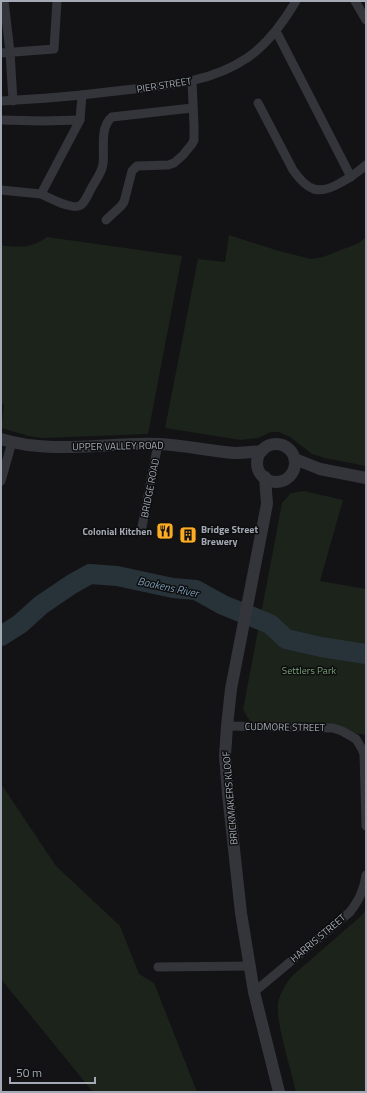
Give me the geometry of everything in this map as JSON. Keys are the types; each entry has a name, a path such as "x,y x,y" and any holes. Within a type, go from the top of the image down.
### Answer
{"street":[{"path":"4,1 5,53 13,101"},
{"path":"5,53 54,49 57,1"},
{"name":"PIER STREET","path":"1,101 82,95 163,86 203,79 248,58 276,31 296,1"},
{"path":"355,1 366,20"},
{"path":"276,31 352,177"},
{"path":"106,220 124,202 132,171 135,167 168,165 174,163 183,155 194,140 192,81"},
{"path":"41,194 80,120 82,95"},
{"path":"258,103 293,170 298,178 306,185 315,189 330,189 352,177 366,165"},
{"path":"1,190 41,194 72,206 80,206 84,202 100,174 103,165 105,128 108,120 112,117 192,108"},
{"path":"1,120 80,120"},
{"path":"1,481 7,441"},
{"name":"UPPER VALLEY ROAD","path":"7,441 61,447 158,444 235,453 262,451"},
{"name":"BRIDGE ROAD","path":"141,532 158,444"},
{"path":"295,459 293,471 290,476 281,481 274,482 265,477 261,474 258,465 258,458 262,451 272,445 283,446 288,449 295,459 320,469 366,478"},
{"name":"UPPER VALLEY ROAD","path":"235,453 258,465"},
{"path":"293,471 320,469"},
{"name":"BRICKMAKERS KLOOF","path":"265,477 267,504 231,689 225,756 241,913 254,992 278,1092"},
{"name":"BRICKMAKERS KLOOF","path":"267,504 281,481"},
{"name":"CUDMORE STREET","path":"227,726 326,727 342,731 356,739 362,749 366,826"},
{"name":"HARRIS STREET","path":"254,992 350,912 359,900 363,891 366,874"},
{"path":"158,968 250,966"}],"green space":[{"path":"229,235 279,251 311,259 323,257 359,243 366,237 366,466 312,454 290,437 279,432 271,432 258,438 241,440 165,428 198,259 225,262"},
{"path":"47,237 182,256 148,434 43,438 29,436 1,428 4,405 1,403 1,245 13,247 31,245 42,241"},
{"name":"Settlers Park","path":"304,491 343,500 320,581 366,589 366,735 342,731 253,726 243,710 282,503 291,493"},
{"path":"1,784 56,866 120,926 139,974 154,983 197,1092 93,1092 1,979"},
{"path":"366,910 366,1092 296,1092 279,1021 278,1003 280,996 292,976 360,917"}],"waterway":[{"name":"Baakens River","path":"1,636 20,624 41,605 90,574 117,576 173,588 196,590 223,605 270,624 286,639 321,647 366,654"}],"place":[{"name":"Colonial Kitchen","path":"165,531"},
{"name":"Bridge Street Brewery","path":"188,535"}]}
